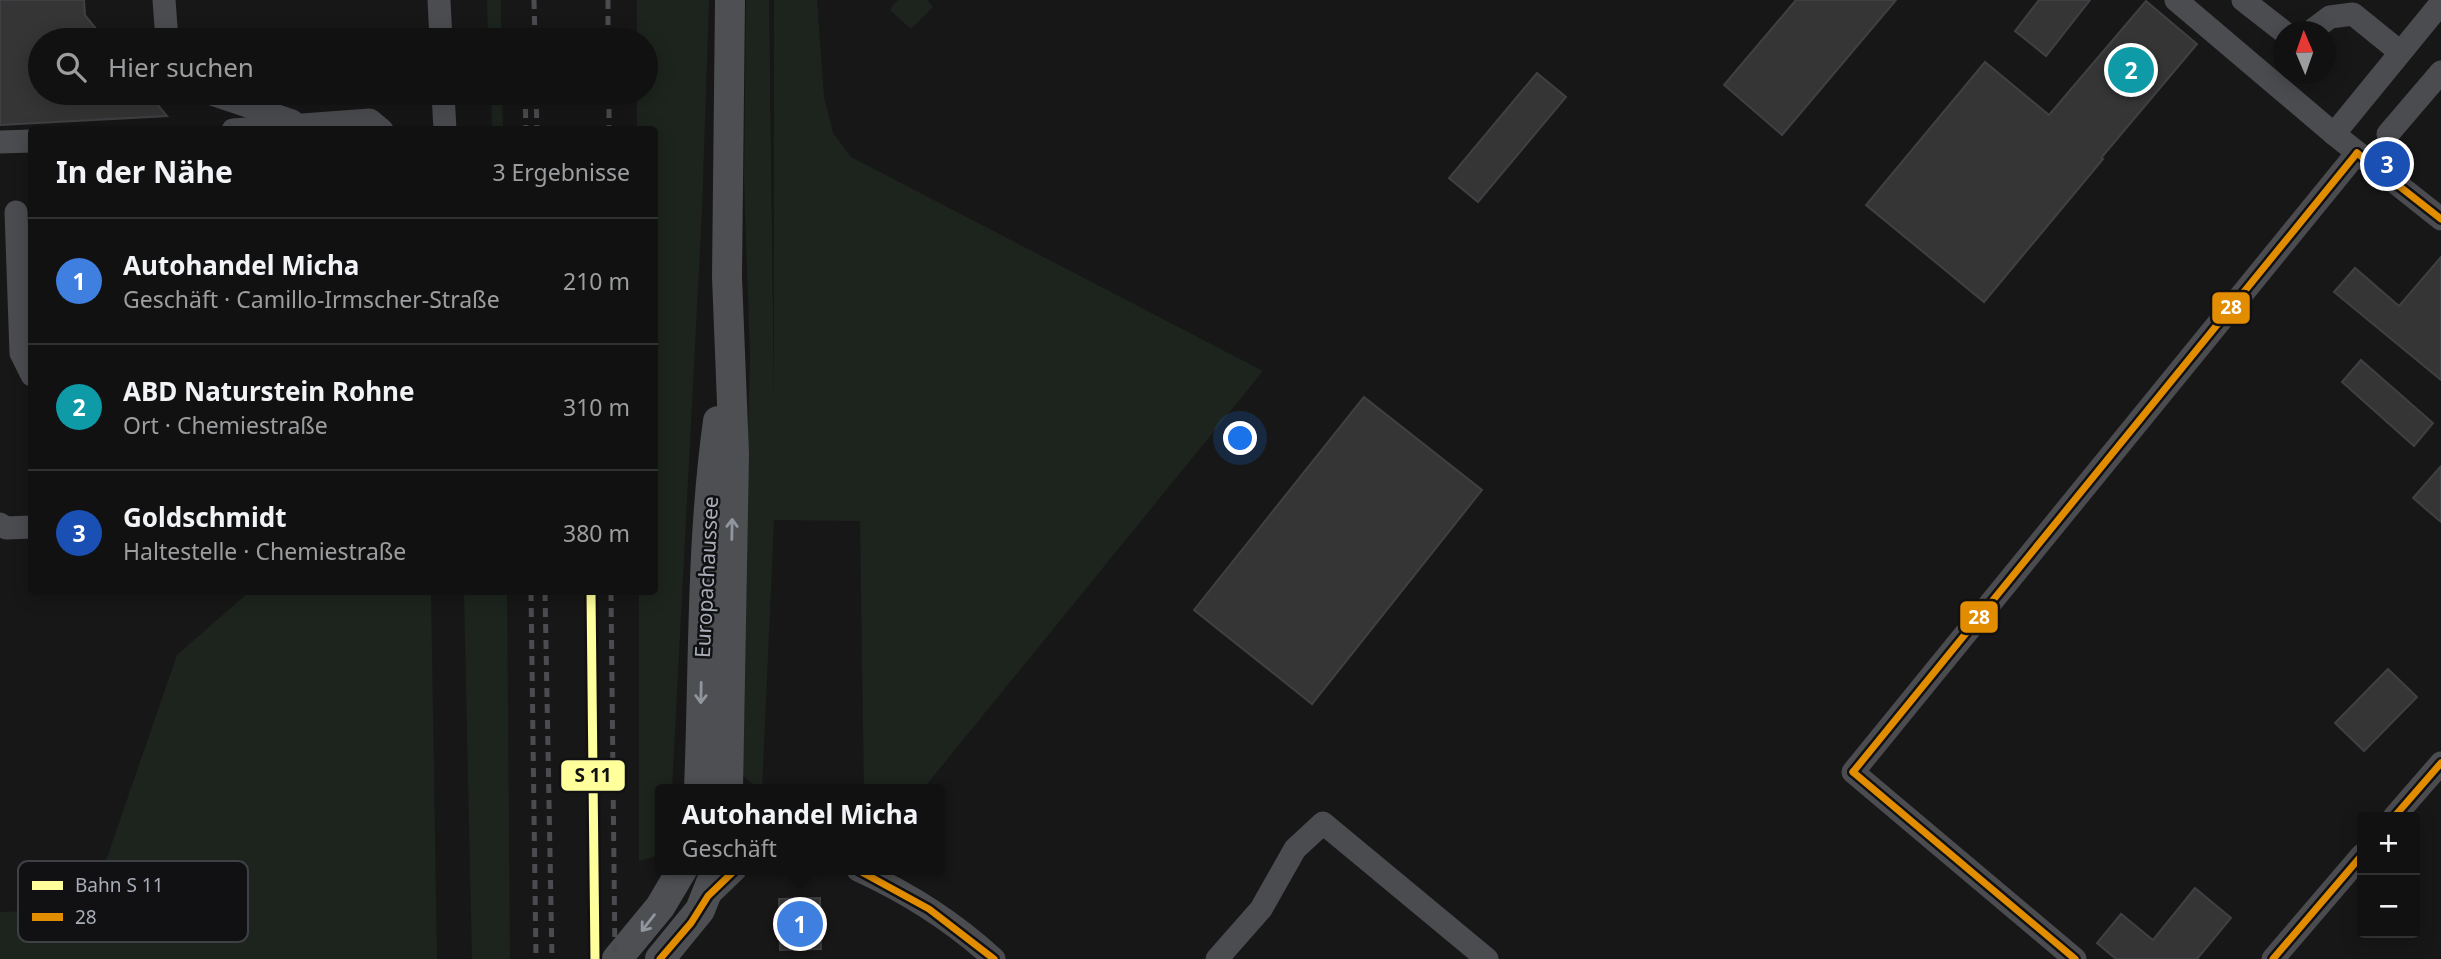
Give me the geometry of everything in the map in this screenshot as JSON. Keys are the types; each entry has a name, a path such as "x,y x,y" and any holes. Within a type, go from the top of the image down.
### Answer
{"main road":[{"name":"Europachaussee","path":"727,784 734,454 727,277 730,0"},
{"name":"Europachaussee","path":"699,784 707,522 718,422 729,366"},
{"path":"617,959 646,927 678,877"},
{"path":"660,959 681,937 712,883"}],"street":[{"path":"164,0 166,28"},
{"path":"439,0 440,28"},
{"path":"2176,0 2334,134 2441,219"},
{"path":"2243,0 2273,23"},
{"path":"2334,134 2440,2"},
{"path":"2325,21 2330,17 2353,14 2400,51"},
{"path":"2388,134 2441,72"},
{"path":"245,105 303,124"},
{"path":"444,105 445,126"},
{"path":"280,126 370,120 377,126"},
{"path":"0,142 28,141"},
{"path":"2075,959 1853,772 2357,153"},
{"path":"16,212 10,354 28,370"},
{"path":"0,524 5,528 28,527"},
{"path":"2399,812 2441,763"},
{"path":"1217,959 1261,909 1295,849 1323,823 1487,959"},
{"path":"2273,959 2357,861"},
{"path":"869,875 954,926 995,959"}],"shaded area":[{"path":"487,0 501,0 501,28 488,28"},
{"path":"637,0 709,0 702,211 672,784 655,784 655,856 639,861 639,595 658,595 658,126 637,126 637,105 658,105 658,28 637,28"},
{"path":"746,0 769,0 774,407 774,0 817,0 824,97 833,133 851,157 1263,371 927,784 864,784 860,521 774,520 762,784 752,784 742,775 740,741 750,355 744,181"},
{"path":"898,0 927,0 933,7 911,29 891,11"},
{"path":"491,105 502,105 503,126 492,126"},
{"path":"246,595 431,595 437,959 0,959 0,912 18,911 18,942 248,942 248,861 106,861 177,655"},
{"path":"464,595 507,595 510,959 472,959"}],"building":[{"path":"0,0 84,0 85,15 95,28 28,28 28,105 158,105 167,116 0,125"},
{"path":"1796,0 1896,0 1782,135 1724,85"},
{"path":"2039,0 2090,0 2046,56 2015,31"},
{"path":"2146,1 2197,44 1984,302 1866,205 1985,62 2049,115"},
{"path":"1537,73 1566,97 1478,202 1449,178"},
{"path":"2441,257 2441,380 2334,292 2355,268 2399,306"},
{"path":"2361,360 2433,423 2414,446 2342,382"},
{"path":"1364,397 1482,490 1312,704 1194,610"},
{"path":"2441,466 2441,522 2413,498"},
{"path":"2388,669 2417,697 2364,751 2335,723"},
{"path":"2195,888 2231,918 2197,959 2116,959 2097,943 2121,914 2153,940"},
{"path":"820,898 821,949 780,950 779,899"}],"railway":[{"path":"534,0 535,28"},
{"path":"608,0 608,28"},
{"path":"525,105 526,126"},
{"path":"536,105 537,126"},
{"path":"609,105 609,126"},
{"path":"531,595 536,959"},
{"path":"545,595 552,959"},
{"path":"611,595 615,959"}],"transit line":[{"name":"28","path":"2357,153 2441,219"},
{"name":"28","path":"1853,772 2357,153"},
{"path":"591,595 595,959"},
{"name":"28","path":"2398,812 2441,763"},
{"name":"28","path":"1853,772 2075,959"},
{"name":"28","path":"2273,959 2357,861"},
{"name":"28","path":"660,959 691,923 708,896 730,875"},
{"name":"28","path":"867,875 929,909 994,959"}],"place":[{"name":"ABD Naturstein Rohne","path":"2131,70"},
{"name":"Goldschmidt","path":"2387,164"},
{"name":"Autohandel Micha","path":"800,924"}]}
